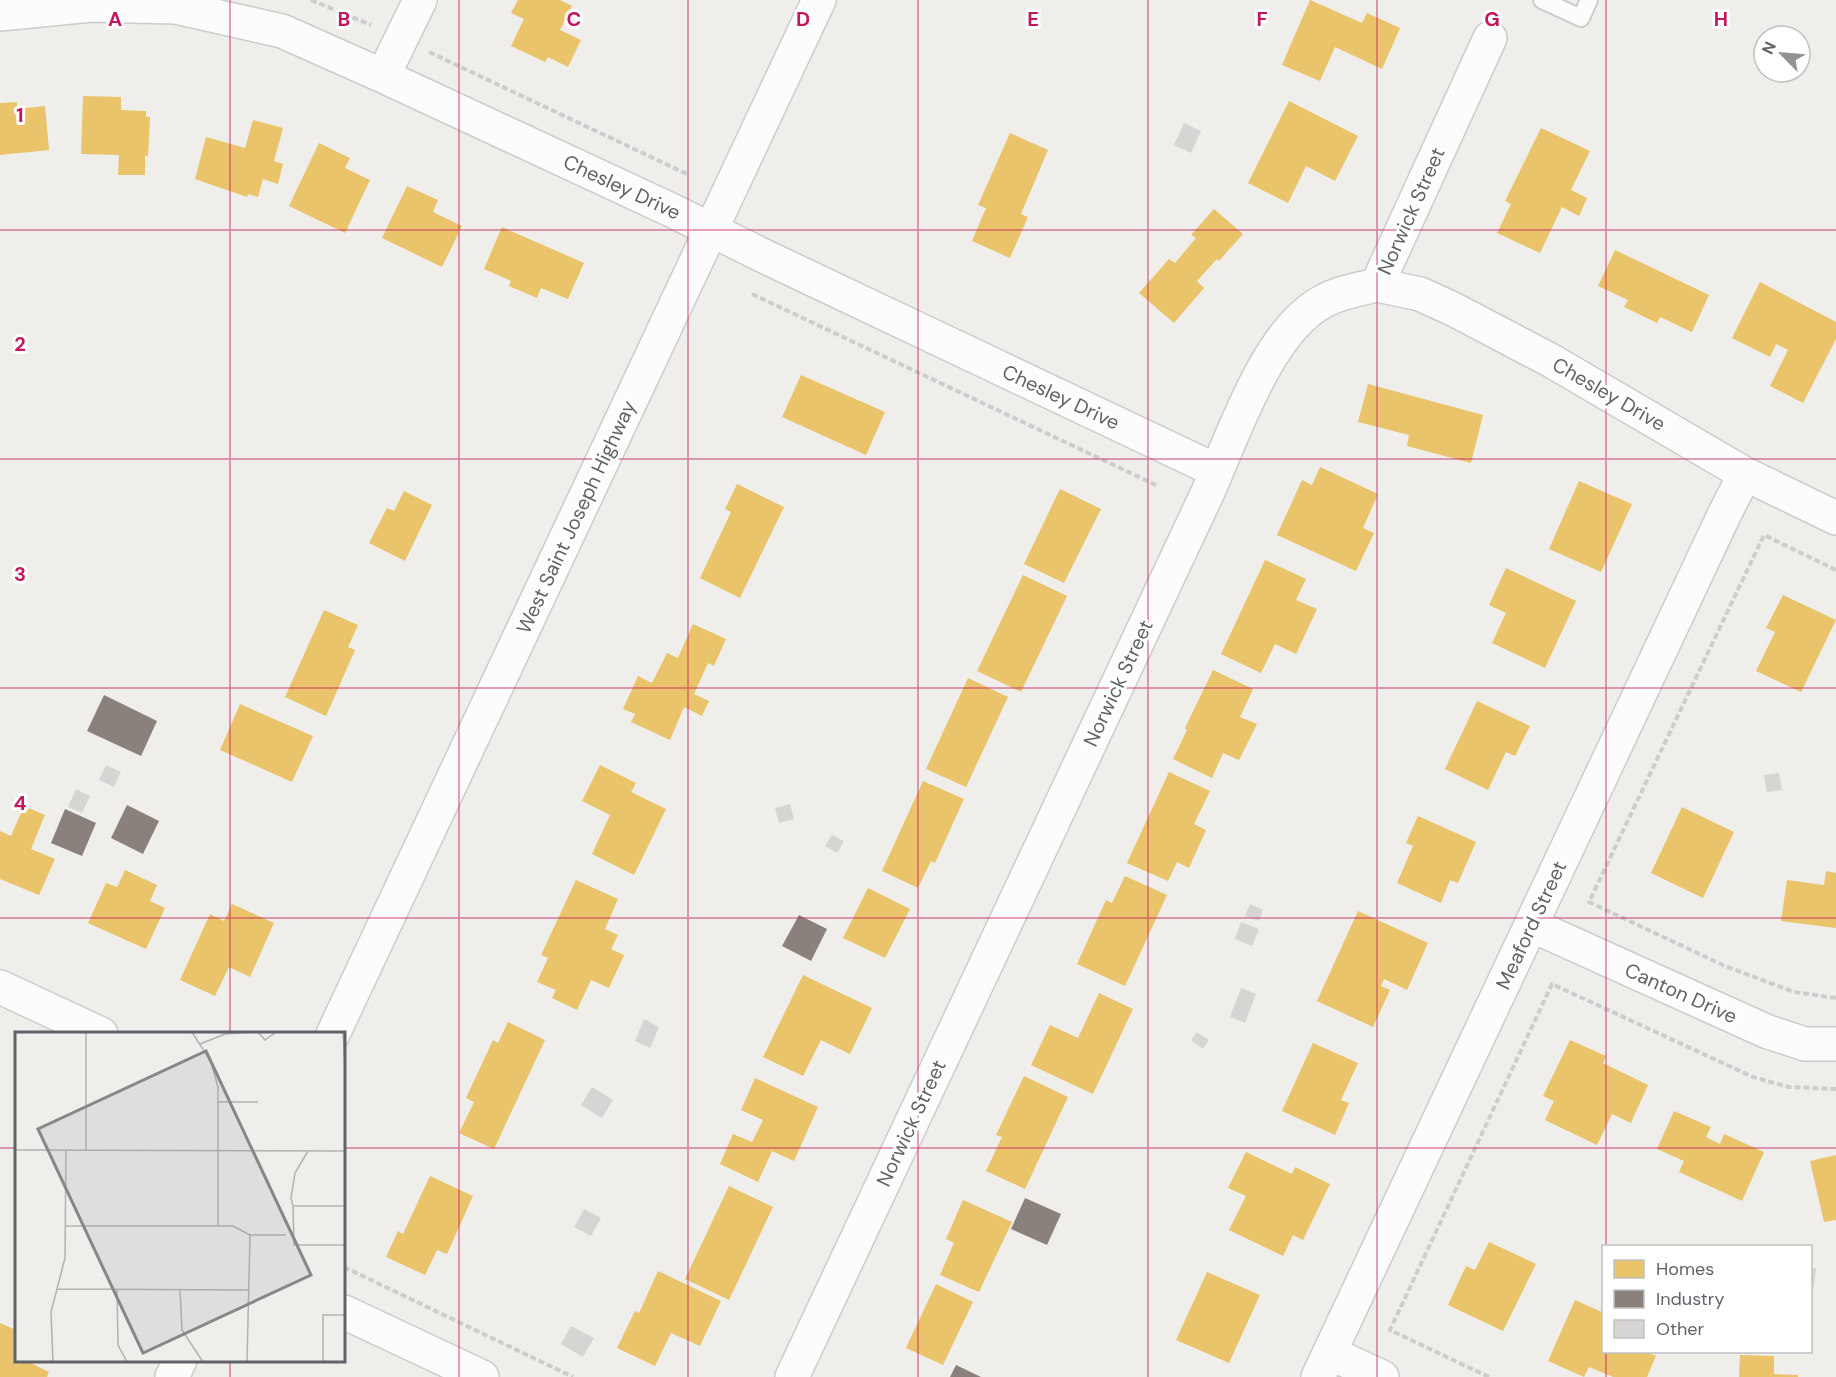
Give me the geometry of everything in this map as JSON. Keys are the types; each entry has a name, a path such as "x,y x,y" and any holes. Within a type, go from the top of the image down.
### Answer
{"street":[{"path":"383,76 420,0"},
{"name":"West Saint Joseph Highway","path":"334,1032 819,0"},
{"name":"Chesley Drive","path":"0,14 91,5 175,7 282,31 711,230 1217,471"},
{"name":"Norwick Street","path":"792,1377 1262,371 1280,341 1303,316 1324,301 1377,285 1490,38"},
{"name":"Chesley Drive","path":"1377,285 1420,294 1453,309 1550,360 1745,474 1836,518"},
{"name":"Meaford Street","path":"1324,1365 1745,474"},
{"name":"Canton Drive","path":"1531,925 1768,1032 1805,1044 1836,1044"},
{"path":"0,987 96,1032"},
{"path":"345,1312 482,1377"},
{"path":"172,1377 179,1362"},
{"path":"1324,1365 1382,1377"}],"lane":[{"path":"1542,0 1581,18 1589,0"}],"path":[{"path":"311,0 352,16 687,174"},
{"path":"752,294 1158,486"},
{"path":"1836,570 1764,535 1589,902 1725,966 1794,993 1836,998"},
{"path":"1489,1377 1390,1330 1552,984 1753,1077 1790,1087 1836,1089"},
{"path":"345,1267 573,1377"}],"building: Homes":[{"path":"518,0 560,0 572,6 560,30 581,40 568,67 548,57 545,62 511,46 524,19 511,13"},
{"path":"1310,0 1362,23 1367,13 1400,28 1382,69 1335,47 1320,81 1282,65"},
{"path":"83,96 121,97 121,110 146,111 146,117 150,117 145,175 118,175 119,155 81,154"},
{"path":"1289,101 1358,136 1335,181 1306,166 1288,203 1248,183"},
{"path":"17,102 17,109 45,106 49,150 0,155 0,103"},
{"path":"253,120 283,128 274,161 283,164 278,184 263,179 258,197 248,194 247,197 195,179 206,137 245,148"},
{"path":"1541,128 1590,151 1571,190 1587,198 1579,216 1562,207 1540,253 1497,233 1511,204 1505,201"},
{"path":"1010,133 1048,150 1021,214 1028,217 1010,258 972,241 986,208 978,205"},
{"path":"319,143 350,158 345,168 370,180 345,233 289,206"},
{"path":"407,186 438,200 433,212 462,226 442,267 382,238"},
{"path":"1214,209 1243,234 1197,281 1204,288 1174,323 1139,293 1169,259 1175,263 1196,238 1191,235"},
{"path":"502,227 584,263 568,299 541,288 537,298 509,286 511,281 484,269"},
{"path":"1615,250 1709,295 1692,332 1660,317 1657,323 1624,307 1628,300 1598,286"},
{"path":"1760,282 1836,322 1836,339 1803,403 1770,386 1788,350 1776,344 1770,357 1732,338"},
{"path":"801,375 885,412 866,455 782,417"},
{"path":"1368,384 1483,415 1471,463 1407,446 1409,435 1358,422"},
{"path":"1320,467 1378,494 1363,528 1374,533 1356,571 1277,535 1302,480 1312,485"},
{"path":"1579,481 1632,504 1601,572 1549,549"},
{"path":"737,484 784,507 740,598 700,578 731,512 725,509"},
{"path":"1060,489 1101,509 1064,583 1024,564"},
{"path":"404,491 432,505 405,561 369,543 387,508 394,511"},
{"path":"1265,560 1306,579 1296,600 1317,609 1296,654 1275,644 1261,673 1221,654"},
{"path":"1506,568 1576,601 1545,668 1492,643 1506,613 1489,605"},
{"path":"1023,575 1067,596 1021,692 977,671"},
{"path":"1783,595 1836,620 1801,692 1756,671 1775,632 1766,628"},
{"path":"324,610 358,625 348,647 355,650 326,716 285,697"},
{"path":"693,624 726,639 714,666 708,663 694,694 709,701 702,716 684,707 670,740 631,722 635,714 623,709 638,676 652,683 667,653 678,658"},
{"path":"1213,670 1253,689 1240,717 1257,724 1239,760 1223,753 1212,778 1173,759"},
{"path":"968,678 1008,697 966,787 926,769"},
{"path":"1477,701 1530,726 1515,756 1506,752 1488,790 1445,769"},
{"path":"240,704 313,736 292,782 220,750"},
{"path":"600,765 636,783 631,792 666,809 634,875 592,854 610,815 582,801"},
{"path":"1169,772 1210,791 1194,824 1206,830 1189,868 1177,862 1168,881 1127,863"},
{"path":"923,781 964,799 935,863 931,861 918,888 882,871"},
{"path":"24,806 45,815 31,849 55,859 39,895 0,879 0,831 11,836"},
{"path":"1682,807 1734,832 1703,898 1651,873"},
{"path":"1418,816 1476,842 1458,883 1450,880 1441,903 1397,883 1413,846 1406,843"},
{"path":"125,870 157,885 150,901 165,908 146,949 88,923 106,883 117,887"},
{"path":"1826,871 1836,873 1836,928 1781,921 1787,880 1824,885"},
{"path":"1125,876 1167,895 1125,986 1077,964 1106,900 1112,903"},
{"path":"576,880 618,899 605,929 618,935 611,949 624,955 609,988 591,980 577,1010 552,998 556,990 537,982 548,958 541,955"},
{"path":"868,888 910,909 885,958 843,938"},
{"path":"232,904 274,923 250,977 229,967 215,996 180,980 210,914 224,921"},
{"path":"1358,911 1428,943 1407,990 1384,979 1381,986 1390,990 1373,1027 1317,1001"},
{"path":"803,975 872,1008 850,1054 821,1040 803,1076 763,1057"},
{"path":"1099,993 1133,1009 1093,1094 1031,1065 1050,1025 1078,1038"},
{"path":"508,1022 545,1040 494,1149 459,1133 474,1102 466,1098 493,1040 498,1043"},
{"path":"1570,1040 1606,1056 1603,1063 1648,1085 1631,1123 1612,1114 1597,1145 1545,1120 1554,1101 1543,1096"},
{"path":"1313,1043 1358,1063 1341,1100 1349,1103 1335,1135 1282,1111"},
{"path":"1024,1076 1068,1097 1025,1189 986,1171 1002,1137 996,1135"},
{"path":"755,1078 818,1107 794,1161 772,1151 758,1182 720,1164 733,1134 752,1142 763,1120 741,1110"},
{"path":"1674,1111 1711,1127 1706,1137 1720,1144 1724,1134 1764,1152 1742,1201 1679,1172 1684,1161 1657,1149"},
{"path":"1246,1152 1292,1174 1295,1167 1330,1184 1303,1240 1293,1235 1283,1256 1229,1230 1246,1196 1228,1188"},
{"path":"1836,1155 1836,1220 1824,1222 1810,1161"},
{"path":"430,1176 473,1196 447,1254 437,1250 425,1275 386,1257 398,1231 403,1234"},
{"path":"729,1186 773,1207 729,1300 685,1279"},
{"path":"963,1200 1012,1222 979,1292 940,1275 954,1243 946,1239"},
{"path":"1489,1242 1536,1264 1503,1331 1448,1305 1466,1266 1475,1270"},
{"path":"658,1271 721,1301 700,1346 671,1333 655,1366 617,1348 635,1311 639,1313"},
{"path":"1207,1272 1260,1295 1229,1363 1176,1340"},
{"path":"936,1284 973,1302 943,1365 906,1348"},
{"path":"1575,1300 1602,1312 1602,1353 1648,1353 1656,1356 1647,1377 1613,1377 1589,1367 1584,1377 1548,1361"},
{"path":"0,1323 15,1330 15,1362 29,1362 49,1372 47,1377 0,1377"},
{"path":"1740,1355 1774,1356 1774,1374 1798,1375 1798,1377 1739,1377"}],"building: Industry":[{"path":"104,695 157,721 141,756 87,731"},
{"path":"127,805 159,821 143,854 111,838"},
{"path":"65,809 96,823 82,856 51,843"},
{"path":"799,915 827,929 811,961 782,946"},
{"path":"1025,1198 1061,1214 1047,1245 1011,1229"},
{"path":"956,1365 981,1377 950,1377"}],"building: Other":[{"path":"1184,123 1201,131 1191,153 1174,145"},
{"path":"106,765 121,772 114,787 99,780"},
{"path":"1779,773 1782,790 1767,792 1764,775"},
{"path":"76,789 90,796 82,813 68,807"},
{"path":"790,804 794,819 779,823 775,808"},
{"path":"832,835 844,841 837,853 825,846"},
{"path":"1250,904 1263,910 1259,921 1245,916"},
{"path":"1241,922 1259,929 1252,946 1235,939"},
{"path":"1241,988 1256,994 1245,1023 1230,1017"},
{"path":"644,1019 659,1027 650,1048 635,1041"},
{"path":"1197,1032 1209,1040 1203,1049 1191,1040"},
{"path":"592,1087 613,1100 602,1118 581,1105"},
{"path":"584,1209 601,1218 591,1236 574,1227"},
{"path":"1812,1267 1816,1268 1814,1287 1812,1286"},
{"path":"571,1326 594,1338 583,1357 561,1344"}]}
